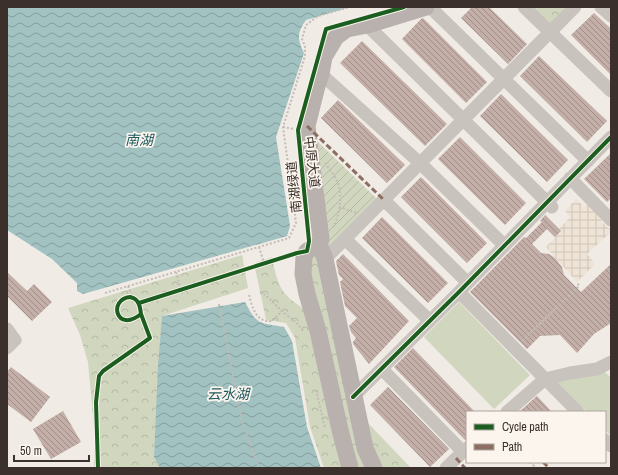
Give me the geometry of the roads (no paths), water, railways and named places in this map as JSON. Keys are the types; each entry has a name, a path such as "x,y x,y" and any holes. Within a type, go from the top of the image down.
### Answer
{"main road":[{"name":"中原大道","path":"374,468 365,448 365,435 353,397 322,247 307,126 324,57 336,37 347,29 426,7"},
{"path":"322,247 307,252 304,257 303,274 350,468"}],"street":[{"path":"430,7 588,161"},
{"path":"524,7 611,91"},
{"path":"322,247 346,239 575,7"},
{"path":"601,7 611,16"},
{"path":"367,24 549,204"},
{"path":"321,74 420,163 504,245"},
{"path":"353,397 464,288 504,245 549,204 570,178 611,137"},
{"path":"570,178 611,220"},
{"path":"384,200 464,288 515,348 577,411"},
{"path":"346,239 430,321"},
{"path":"7,329 15,340 7,348"},
{"path":"508,411 545,378 597,369 611,362"},
{"path":"382,369 465,450 446,468"}],"water":[{"name":"南湖","path":"7,7 350,7 306,20 300,32 299,39 304,53 276,137 290,226 287,236 83,294 77,291 77,283 52,259 7,230"},
{"name":"云水湖","path":"245,302 256,319 269,325 284,327 292,341 307,427 321,468 160,468 154,457 162,316"}]}
